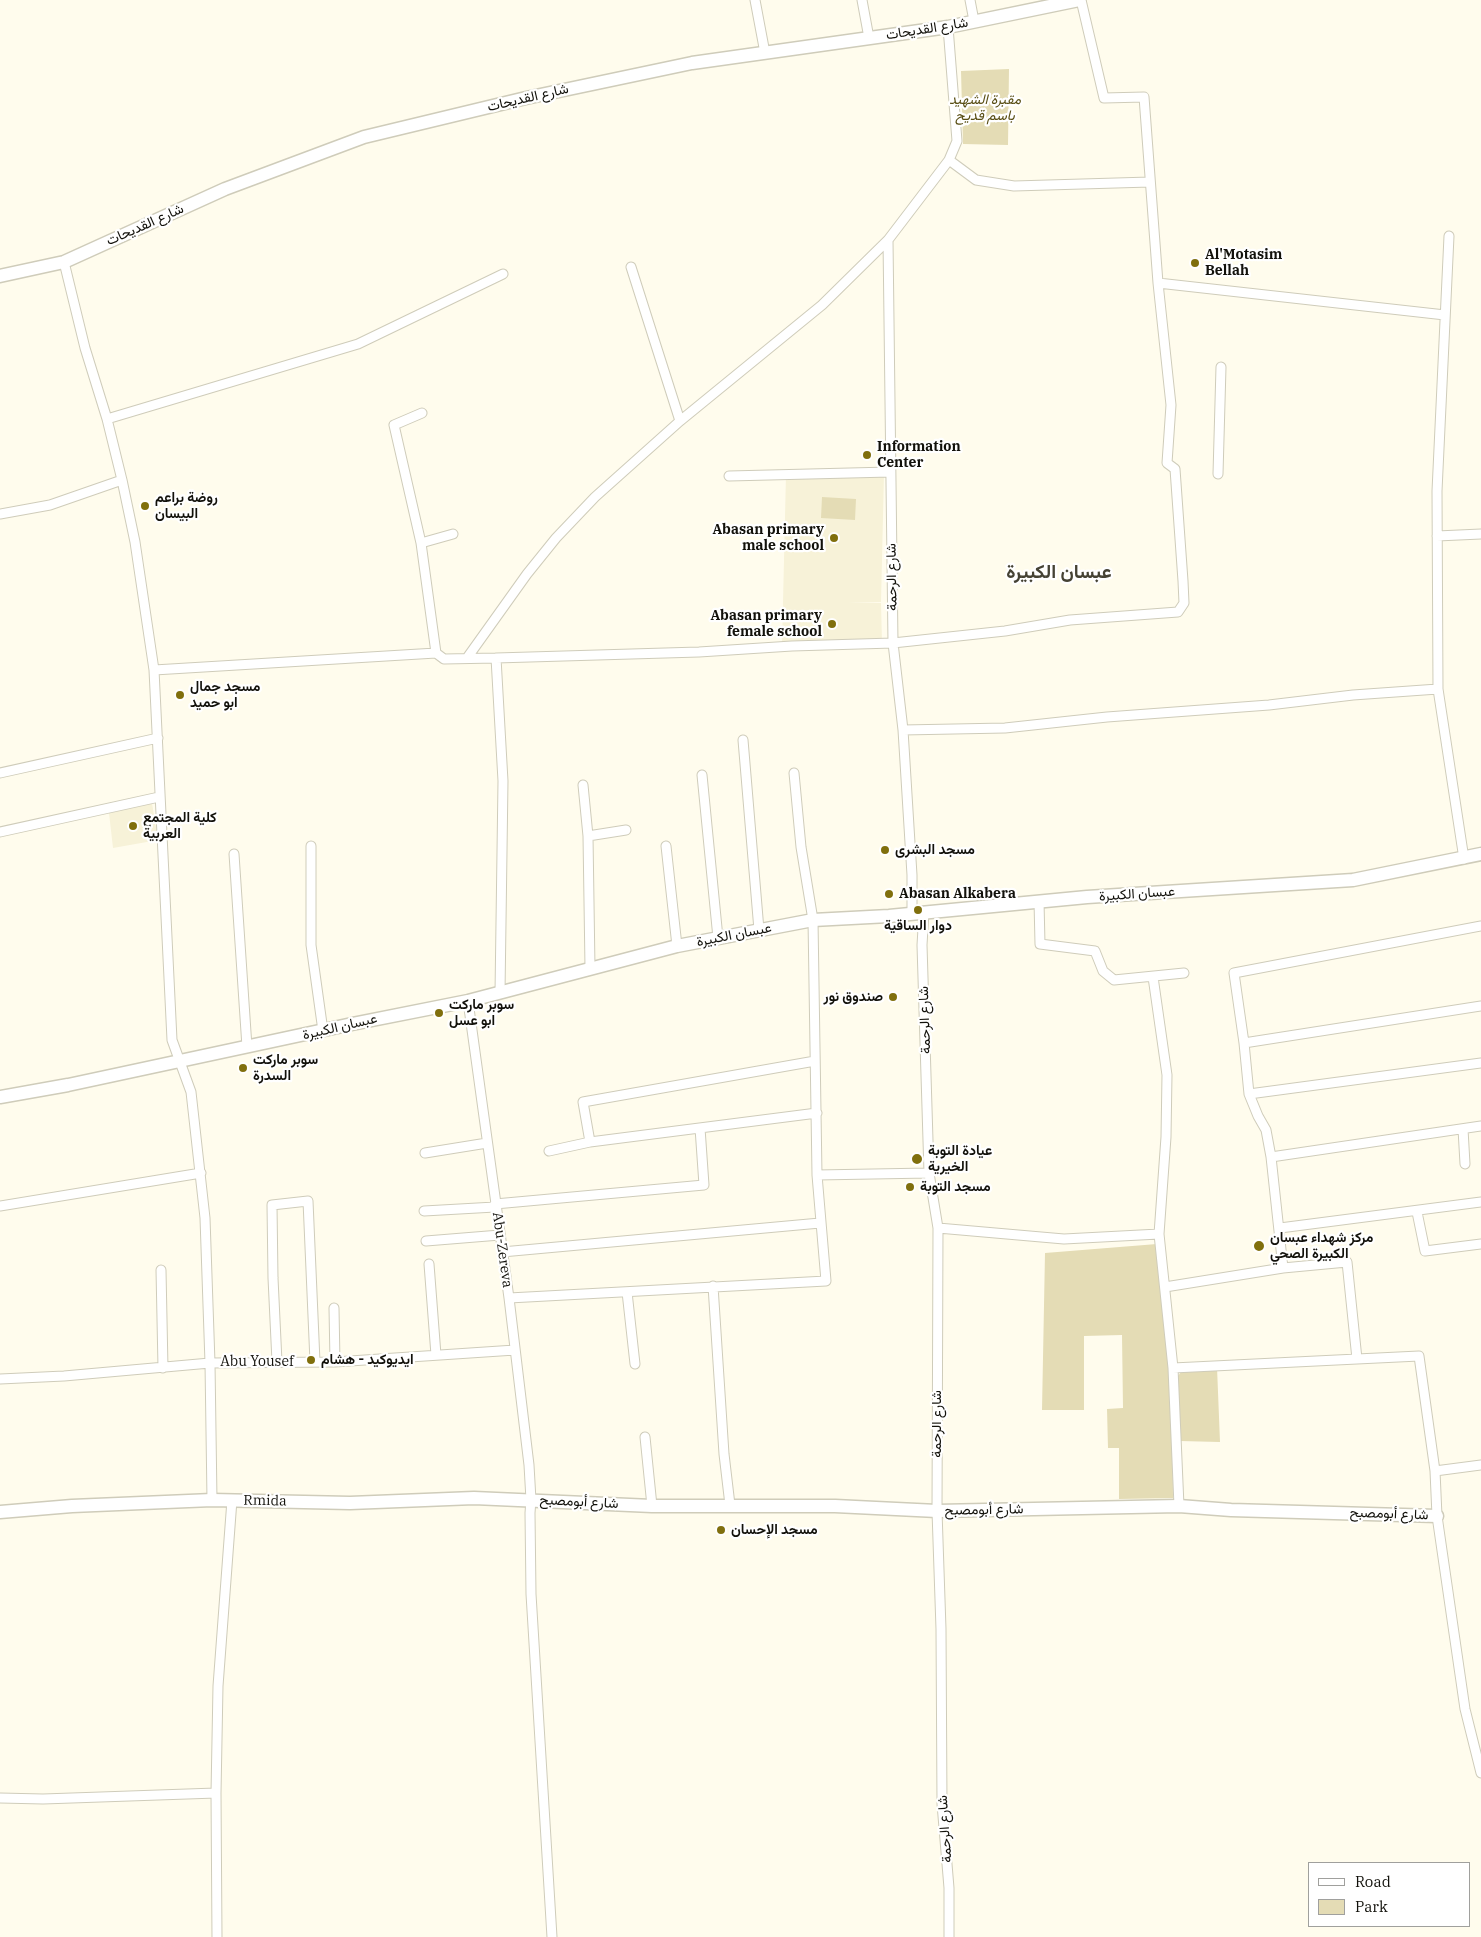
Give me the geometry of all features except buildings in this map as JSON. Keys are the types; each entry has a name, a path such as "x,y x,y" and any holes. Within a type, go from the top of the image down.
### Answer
{"street":[{"path":"755,0 765,53"},
{"path":"862,0 868,38"},
{"path":"970,0 974,21"},
{"path":"154,670 436,653 444,659 496,658 893,643 1005,631 1070,620 1178,612 1184,603 1183,581 1175,469 1166,463 1170,405 1158,282 1144,97 1104,98 1080,0"},
{"name":"شارع القديحات","path":"0,276 64,262 226,189 364,137 526,98 672,67 948,27 1080,0"},
{"path":"466,658 527,574 556,538 595,497 680,422 822,305 888,240 949,160 957,141 948,27"},
{"path":"949,160 976,180 1014,186 1150,182"},
{"path":"1448,236 1437,536 1438,689 1464,859"},
{"name":"شارع الرحمة","path":"888,240 893,643 903,730 912,875 922,945 930,1173 938,1228 937,1511 941,1629 942,1804 949,1888 949,1937"},
{"path":"64,262 85,348 107,420 122,480 135,542 154,670 172,1040 191,1092 205,1218 212,1500"},
{"path":"631,267 680,422"},
{"path":"107,420 358,344 504,274"},
{"path":"1158,282 1445,315"},
{"path":"1218,474 1221,367"},
{"path":"422,413 394,425 420,543 436,653"},
{"path":"729,476 890,472"},
{"path":"0,514 50,505 122,480"},
{"path":"420,543 453,534"},
{"path":"1437,536 1481,534"},
{"path":"496,658 502,781 500,993"},
{"path":"903,730 1005,728 1107,717 1269,705 1353,695 1438,689"},
{"path":"0,774 158,738"},
{"path":"743,740 758,930"},
{"path":"509,1298 826,1281 817,1175 813,920 802,847 794,773"},
{"path":"702,775 718,938"},
{"path":"583,785 588,836 590,968"},
{"path":"0,832 159,797"},
{"path":"588,836 626,830"},
{"path":"311,846 310,945 323,1031"},
{"path":"666,846 677,946"},
{"path":"234,854 247,1047"},
{"name":"عبسان الكبيرة","path":"0,1097 68,1085 468,1001 677,946 813,920 918,913 1039,901 1353,880 1464,859 1481,854"},
{"path":"1039,901 1040,944 1095,951 1103,971 1114,980 1184,973"},
{"path":"1283,1268 1271,1157 1266,1130 1249,1094 1234,973 1481,926"},
{"path":"1153,977 1167,1075 1166,1137 1159,1234 1173,1368 1180,1506"},
{"name":"Abu-Zereva","path":"468,1001 509,1298 529,1465 531,1594 552,1937"},
{"path":"1244,1043 1481,1006"},
{"path":"590,1142 583,1102 815,1061"},
{"path":"1249,1094 1481,1063"},
{"path":"549,1151 590,1142 816,1113"},
{"path":"1271,1157 1481,1126"},
{"path":"424,1211 704,1185 700,1128"},
{"path":"1463,1129 1465,1164"},
{"path":"425,1153 487,1144"},
{"path":"0,1206 201,1173"},
{"path":"817,1175 930,1173"},
{"path":"278,1362 273,1278 272,1204 308,1201 315,1362"},
{"path":"1280,1228 1417,1212 1481,1202"},
{"path":"1417,1212 1425,1250 1481,1244"},
{"path":"502,1252 820,1223"},
{"path":"938,1228 1064,1239 1159,1234"},
{"path":"426,1241 500,1236"},
{"path":"1165,1287 1283,1268 1347,1262 1357,1359"},
{"path":"429,1264 436,1355"},
{"path":"161,1270 163,1368"},
{"path":"713,1286 724,1454 730,1505"},
{"path":"627,1292 635,1364"},
{"path":"334,1308 335,1362"},
{"name":"Abu Yousef","path":"0,1379 210,1363 335,1362 515,1350"},
{"path":"1173,1368 1419,1356 1435,1471 1437,1516 1464,1710 1481,1773"},
{"path":"645,1437 652,1506"},
{"path":"1435,1471 1481,1465"},
{"name":"Rmida","path":"0,1512 72,1506 212,1500 350,1503 474,1498 531,1500"},
{"path":"216,1937 218,1686 232,1500"},
{"name":"شارع أبومصبح","path":"531,1500 652,1506 835,1506 937,1511 1180,1506 1231,1510 1437,1516"},
{"path":"0,1798 43,1799 216,1793"}],"shaded area":[{"name":"Abasan primary male school","path":"786,474 884,474 881,602 848,603 881,603 882,643 782,645"},
{"name":"كلية المجتمع العربية","path":"152,803 158,840 113,848 109,813"}],"green space":[{"name":"مقبرة الشهيد باسم قديح","path":"1009,69 1008,145 963,144 961,71"},
{"path":"822,497 856,499 855,520 821,518"},
{"path":"1157,1244 1172,1376 1173,1498 1119,1499 1119,1448 1108,1448 1107,1409 1123,1408 1122,1335 1084,1336 1084,1410 1042,1410 1045,1253"},
{"path":"1217,1367 1220,1442 1180,1441 1178,1376 1184,1368"}],"place":[{"name":"Al'Motasim Bellah","path":"1195,263"},
{"name":"Information Center","path":"867,455"},
{"name":"روضة براعم البيسان","path":"145,506"},
{"name":"Abasan primary male school","path":"834,538"},
{"name":"Abasan primary female school","path":"832,624"},
{"name":"مسجد جمال ابو حميد","path":"180,695"},
{"name":"كلية المجتمع العربية","path":"133,826"},
{"name":"مسجد البشرى","path":"885,850"},
{"name":"Abasan Alkabera","path":"889,894"},
{"name":"دوار الساقية","path":"918,910"},
{"name":"صندوق نور","path":"893,997"},
{"name":"سوبر ماركت ابو عسل","path":"439,1013"},
{"name":"سوبر ماركت السدرة","path":"243,1068"},
{"name":"عيادة التوبة الخيرية","path":"917,1159"},
{"name":"مسجد التوبة","path":"910,1187"},
{"name":"مركز شهداء عبسان الكبيرة الصحي","path":"1259,1246"},
{"name":"ايديوكيد - هشام","path":"311,1360"},
{"name":"مسجد الإحسان","path":"721,1530"}],"district":[{"name":"عبسان الكبيرة","path":"1059,573"}]}
